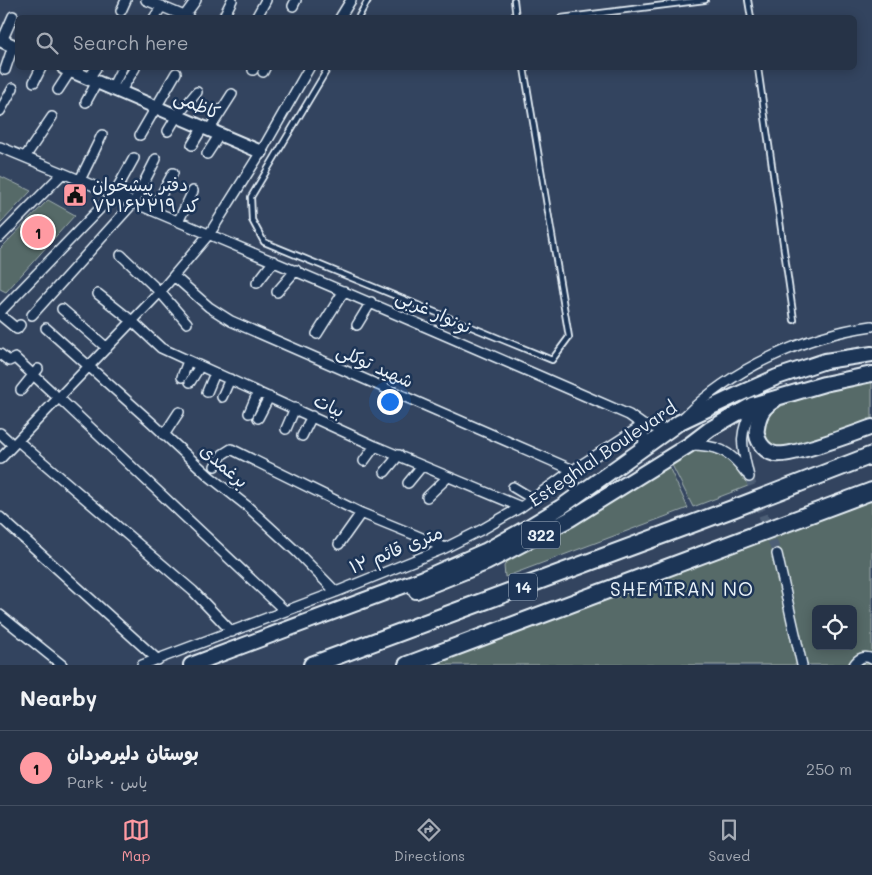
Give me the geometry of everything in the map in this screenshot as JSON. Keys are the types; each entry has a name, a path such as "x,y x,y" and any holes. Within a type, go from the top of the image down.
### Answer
{"highway":[{"name":"14","path":"312,665 735,508 872,455"},
{"name":"14","path":"407,665 872,491"}],"main road":[{"name":"Esteghlal Boulevard","path":"191,665 424,578 476,555 530,526 592,485 680,422 777,377 825,361 872,354"},
{"path":"847,358 858,364 860,371 849,379"},
{"name":"Esteghlal Boulevard","path":"218,665 486,563 532,540 604,498 689,445 731,416 756,404 872,374"},
{"path":"784,396 761,411 758,419 756,434 761,446 774,454 791,453 872,427"},
{"path":"592,485 590,490 593,498 597,500 604,498"}],"street":[{"path":"121,11 126,0"},
{"path":"146,0 182,15"},
{"path":"187,15 196,0"},
{"path":"224,15 232,0"},
{"path":"258,15 266,0"},
{"path":"342,15 351,0"},
{"path":"156,15 162,6"},
{"path":"5,70 13,16"},
{"path":"34,82 40,70"},
{"path":"58,90 65,70"},
{"name":"کاظمی","path":"73,70 94,76 116,90 261,152"},
{"path":"116,90 121,70"},
{"path":"116,90 133,70"},
{"path":"0,459 56,396 89,366 160,292 210,233 261,152 308,70"},
{"path":"140,135 176,73"},
{"path":"86,102 94,76"},
{"path":"0,110 13,88"},
{"path":"168,131 177,116 197,92"},
{"path":"207,154 211,130 232,94"},
{"path":"25,157 52,116"},
{"path":"192,145 211,130"},
{"path":"80,180 102,134"},
{"name":"نونوار غربی","path":"0,147 179,220 371,302 629,415 643,425"},
{"path":"20,325 17,329 0,313 114,194 134,158"},
{"path":"32,316 134,202 156,159"},
{"path":"0,237 63,172"},
{"path":"153,210 173,173"},
{"path":"179,220 193,191"},
{"path":"121,255 160,292 187,323"},
{"path":"257,283 274,261"},
{"path":"277,292 296,270"},
{"name":"شهید توکلی","path":"174,276 209,307 231,321 573,470"},
{"path":"317,334 344,291"},
{"name":"بیات","path":"98,294 132,321 161,348 375,446 521,507"},
{"path":"357,325 371,302"},
{"path":"62,309 106,348"},
{"path":"680,422 697,404 729,381 788,349 844,330 872,326"},
{"name":"برغمدی","path":"46,328 209,476 247,506 291,546 336,592"},
{"path":"0,354 9,361 15,358 36,372 56,396 285,611"},
{"path":"188,361 186,379 200,366"},
{"path":"21,390 36,372"},
{"path":"207,392 215,373"},
{"path":"222,397 230,379"},
{"path":"249,413 258,392"},
{"path":"258,418 269,397"},
{"path":"689,445 704,445 726,451 740,463 749,477 742,441 744,427 756,404"},
{"path":"286,429 295,408"},
{"path":"164,435 179,412"},
{"path":"302,436 312,416"},
{"path":"644,447 643,425 667,430"},
{"name":"۱۲ متری قائم","path":"142,665 336,592 445,548 483,529 534,499 573,470 643,425"},
{"path":"0,433 16,443 193,591 232,632"},
{"path":"364,461 375,446"},
{"name":"برغمدی","path":"215,466 222,454 231,449 361,513 445,548"},
{"path":"385,472 399,455"},
{"path":"408,483 422,466"},
{"path":"427,497 448,477"},
{"path":"513,487 534,499"},
{"path":"339,544 361,513"},
{"path":"0,517 158,660"},
{"path":"777,554 802,665"},
{"path":"0,615 62,665"},
{"path":"854,665 860,658 872,659"}],"lane":[{"path":"360,15 368,0"},
{"path":"514,0 516,15"},
{"path":"585,15 705,0"},
{"path":"748,0 750,15"},
{"path":"327,70 251,197 252,220 264,242 552,360 569,337 524,70"},
{"path":"758,70 794,320"}],"green space":[{"path":"0,176 31,191 0,224"},
{"path":"48,200 75,215 6,292 0,289 0,249"},
{"path":"872,380 872,421 848,431 781,450 766,443 760,428 767,411 810,396"},
{"path":"698,450 715,452 729,459 745,478 748,486 693,507 671,463"},
{"path":"668,465 688,508 505,577 504,566 511,556"},
{"path":"872,490 872,665 398,665 748,532"}],"tunnel":[{"path":"749,477 777,554"}],"place":[{"name":"دفتر پیشخوان کد ۷۲۱۶۲۲۱۹","path":"75,195"},
{"name":"بوستان دلیرمردان","path":"38,232"}],"district":[{"name":"SHEMIRAN NO","path":"682,589"}]}
